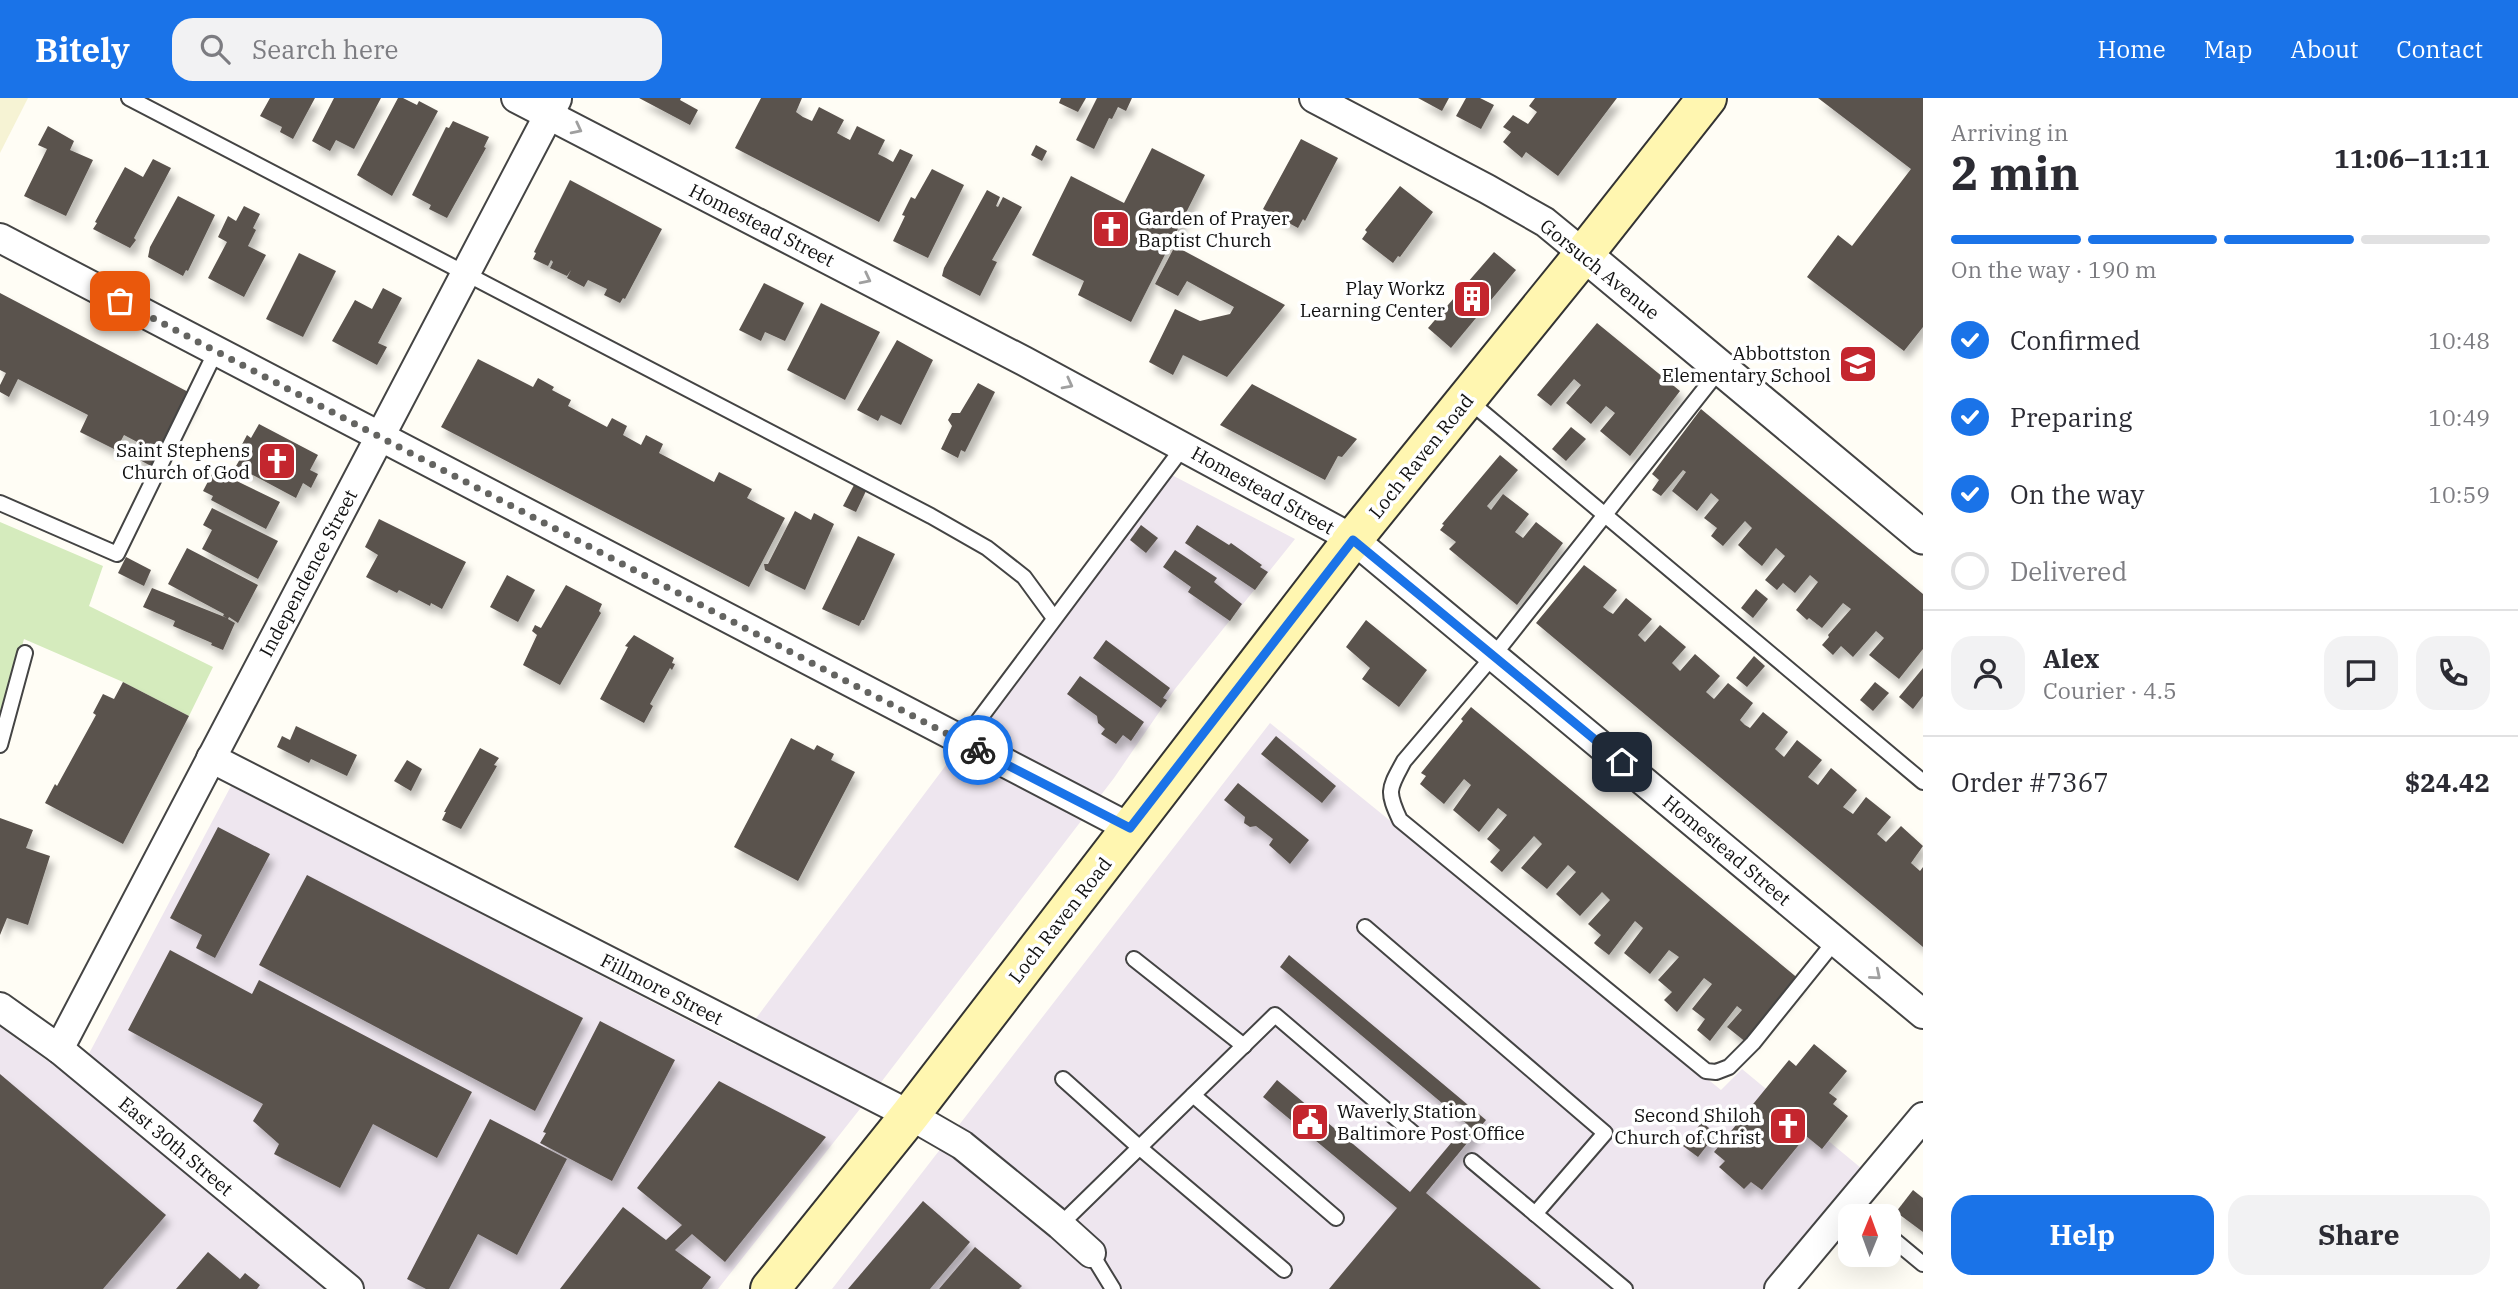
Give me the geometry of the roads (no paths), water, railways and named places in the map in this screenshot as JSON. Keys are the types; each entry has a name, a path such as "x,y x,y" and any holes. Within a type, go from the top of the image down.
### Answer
{"main road":[{"name":"Loch Raven Road","path":"770,1289 910,1115 1353,540 1707,98"}],"street":[{"name":"Homestead Street","path":"516,98 553,106 1353,540 1923,1014"},
{"name":"Gorsuch Avenue","path":"1314,98 1545,222 1923,537"},
{"name":"Independence Street","path":"59,1049 553,106"},
{"path":"0,238 1130,828"},
{"name":"Fillmore Street","path":"211,758 910,1115 962,1145 1091,1253"},
{"name":"East 30th Street","path":"0,1007 59,1049 349,1289"},
{"path":"1862,1204 1923,1117"},
{"path":"1779,1289 1838,1230"}],"lane":[{"path":"130,98 987,548 1024,577 1054,618"},
{"path":"0,503 117,554 216,351"},
{"path":"1721,368 1494,655 1404,761 1394,780 1390,797 1400,820 1706,1071 1716,1072 1729,1067 1753,1043 1835,941"},
{"path":"1467,399 1923,782"},
{"path":"963,741 1184,446"},
{"path":"0,745 25,653"},
{"path":"1365,927 1605,1133 1535,1214"},
{"path":"1134,959 1244,1046"},
{"path":"1060,1225 1275,1015 1413,1133"},
{"path":"1063,1079 1139,1148 1284,1270"},
{"path":"1193,1095 1336,1218"},
{"path":"1472,1161 1625,1289"},
{"path":"1901,1246 1923,1264"},
{"path":"1091,1253 1113,1289"}],"place":[{"name":"Garden of Prayer Baptist Church","path":"1111,229"},
{"name":"Play Workz Learning Center","path":"1472,299"},
{"name":"Abbottston Elementary School","path":"1858,364"},
{"name":"Saint Stephens Church of God","path":"277,461"},
{"name":"Waverly Station Baltimore Post Office","path":"1310,1122"},
{"name":"Second Shiloh Church of Christ","path":"1788,1126"}]}
